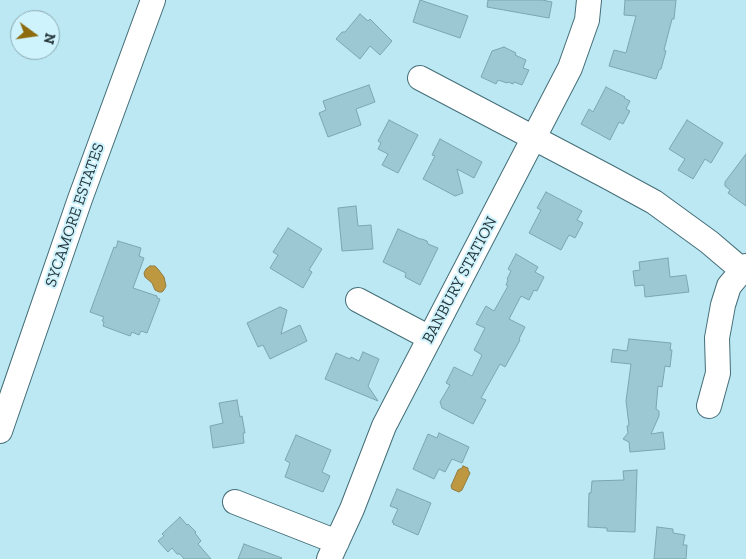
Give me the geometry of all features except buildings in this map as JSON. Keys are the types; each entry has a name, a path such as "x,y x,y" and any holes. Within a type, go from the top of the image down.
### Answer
{"street":[{"name":"SYCAMORE ESTATES","path":"0,431 80,199 153,0"},
{"name":"BANBURY STATION","path":"333,551 352,509 384,426 564,81 587,20 589,0"},
{"path":"420,78 654,202 744,268 729,286 723,305 717,338 718,373 709,406"},
{"path":"358,300 430,338"},
{"path":"235,502 333,551"}],"shaded area":[{"path":"150,266 155,266 164,277 166,286 162,292 155,290 152,283 145,277 144,273"},
{"path":"463,466 468,468 470,473 462,490 459,492 452,489 451,486 458,470"}]}
